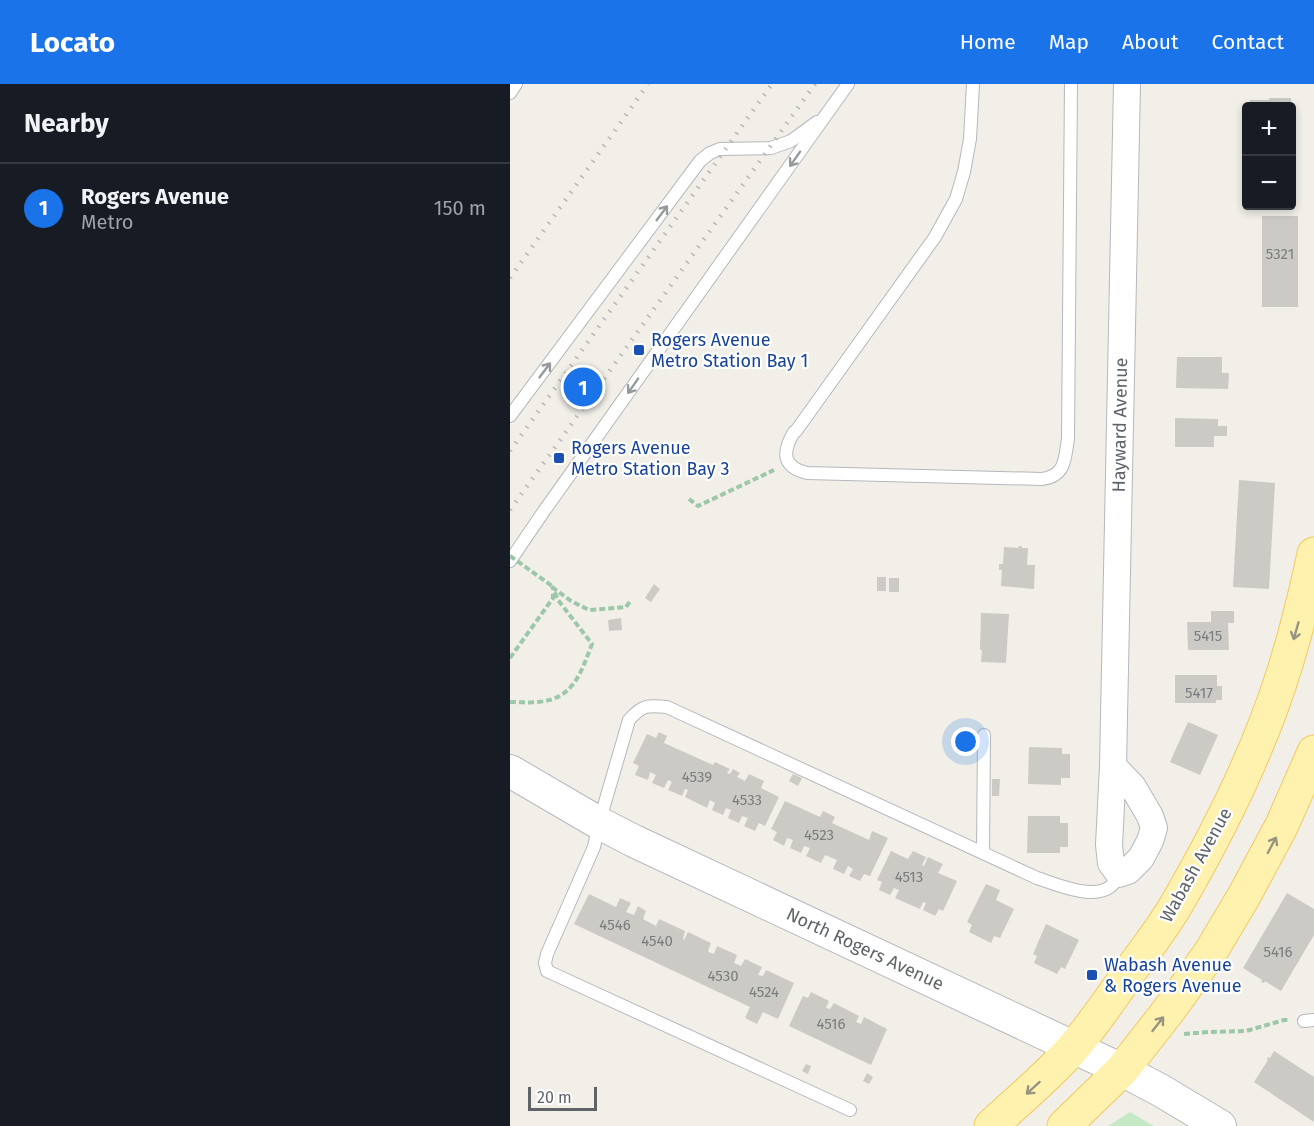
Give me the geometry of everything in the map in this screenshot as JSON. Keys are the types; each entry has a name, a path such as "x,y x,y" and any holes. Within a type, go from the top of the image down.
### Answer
{"main road":[{"name":"Wabash Avenue","path":"991,1126 1073,1047 1119,987 1178,901 1230,805 1261,736 1282,678 1303,604 1314,554"},
{"path":"1064,1126 1122,1071 1210,953 1282,825 1314,752"}],"street":[{"name":"Hayward Avenue","path":"1119,874 1111,863 1108,845 1113,766 1127,84"},
{"path":"1113,766 1133,788 1150,816 1154,828 1141,858 1128,871 1119,874"},
{"name":"North Rogers Avenue","path":"510,771 599,823 1073,1047 1160,1090 1220,1126"}],"lane":[{"path":"510,93 516,84"},
{"path":"510,561 849,84"},
{"path":"973,84 970,139 956,199 935,237 789,439 786,457 788,464 795,470 807,473 1042,479 1051,478 1059,473 1065,461 1068,438 1071,84"},
{"path":"510,417 700,160 720,149 771,148 791,141 829,111"},
{"path":"850,1110 547,971 545,963 547,954 594,847 629,720 639,709 653,706 667,707 1037,878 1077,890 1094,892 1106,890 1114,885 1119,874"},
{"path":"983,853 984,735"}],"path":[{"path":"689,499 698,506 788,464"},
{"path":"510,556 571,602 589,609 626,607 631,600"},
{"path":"510,658 554,598 552,586"},
{"path":"510,702 539,702 553,699 572,687 580,675 592,644 558,600 552,586"},
{"path":"1179,1034 1239,1032 1284,1020 1309,1020"}],"green space":[{"path":"1130,1112 1154,1126 1108,1126"}],"building":[{"path":"1269,98 1291,98 1291,102 1250,102 1250,100 1269,100"},
{"path":"1262,216 1298,216 1298,307 1262,307"},
{"path":"1177,357 1222,357 1222,373 1229,373 1228,389 1176,388"},
{"path":"1175,418 1218,419 1218,426 1227,426 1227,436 1214,436 1214,447 1175,447"},
{"path":"1239,480 1275,483 1269,589 1233,587"},
{"path":"1019,546 1028,548 1027,565 1035,565 1034,589 1001,586 1002,570 999,570 999,564 1003,564 1004,547 1018,548"},
{"path":"877,577 886,577 886,591 877,591"},
{"path":"889,578 899,578 899,592 889,592"},
{"path":"654,584 660,589 651,602 645,598"},
{"path":"1211,611 1234,611 1234,623 1228,623 1229,650 1188,650 1187,622 1211,622"},
{"path":"981,613 1009,614 1006,663 981,662"},
{"path":"621,618 622,630 609,631 608,620"},
{"path":"1175,675 1217,675 1217,686 1222,686 1222,700 1216,700 1216,703 1175,703"},
{"path":"1188,722 1218,735 1200,775 1170,762"},
{"path":"659,732 667,736 664,743 713,765 715,762 730,769 727,773 730,774 733,769 740,773 737,777 745,781 749,774 764,781 761,788 779,797 765,826 759,823 755,831 744,826 748,818 742,816 739,823 728,818 731,810 726,808 723,815 712,810 715,803 710,800 707,808 685,797 688,790 685,789 682,796 668,790 672,782 668,780 664,788 652,783 656,775 650,772 648,780 635,775 639,766 633,763 647,734 656,738"},
{"path":"1029,747 1062,748 1062,754 1070,754 1070,778 1061,778 1061,785 1028,784"},
{"path":"793,774 802,778 798,786 789,781"},
{"path":"992,779 1000,779 999,796 992,796"},
{"path":"785,801 820,817 823,811 835,817 832,823 869,840 872,831 888,838 870,876 864,874 860,881 849,876 853,869 848,866 844,874 833,869 837,860 825,855 821,863 806,856 810,848 804,846 801,853 790,848 793,840 787,838 784,846 773,840 777,832 771,829"},
{"path":"1028,816 1060,816 1060,823 1068,823 1068,847 1060,847 1060,853 1027,853"},
{"path":"891,851 908,859 913,851 926,857 922,865 924,866 928,857 943,864 938,873 957,881 943,911 939,909 935,916 923,910 926,903 923,902 920,909 895,898 899,890 894,888 890,895 879,890 882,882 877,880"},
{"path":"986,884 1000,890 996,900 1014,909 1000,938 994,936 991,943 969,932 972,925 967,922"},
{"path":"1287,893 1314,909 1314,935 1281,991 1265,981 1261,982 1262,980 1243,968"},
{"path":"589,894 616,907 620,898 631,903 626,912 634,915 638,906 646,911 643,919 656,926 659,919 685,931 684,940 688,932 711,943 709,952 714,954 717,946 737,955 734,963 741,966 745,959 762,967 758,975 763,976 766,970 794,983 778,1019 763,1012 757,1024 745,1018 750,1007 574,924"},
{"path":"1046,924 1079,940 1065,969 1061,967 1057,974 1034,963 1037,956 1033,954"},
{"path":"811,992 829,1001 826,1008 830,1009 834,1003 859,1016 856,1022 861,1024 864,1017 887,1029 871,1065 789,1026 803,996 808,998"},
{"path":"1274,1051 1314,1077 1314,1122 1254,1082"},
{"path":"806,1064 811,1066 808,1074 802,1071"},
{"path":"867,1073 873,1077 869,1084 863,1081"}],"railway":[{"path":"510,278 648,84"},
{"path":"510,451 772,84"},
{"path":"510,510 815,84"}],"place":[{"name":"Rogers Avenue Metro Station Bay 1","path":"639,350"},
{"name":"Rogers Avenue","path":"583,387"},
{"name":"Rogers Avenue Metro Station Bay 3","path":"559,458"},
{"name":"Wabash Avenue & Rogers Avenue","path":"1092,975"}]}
